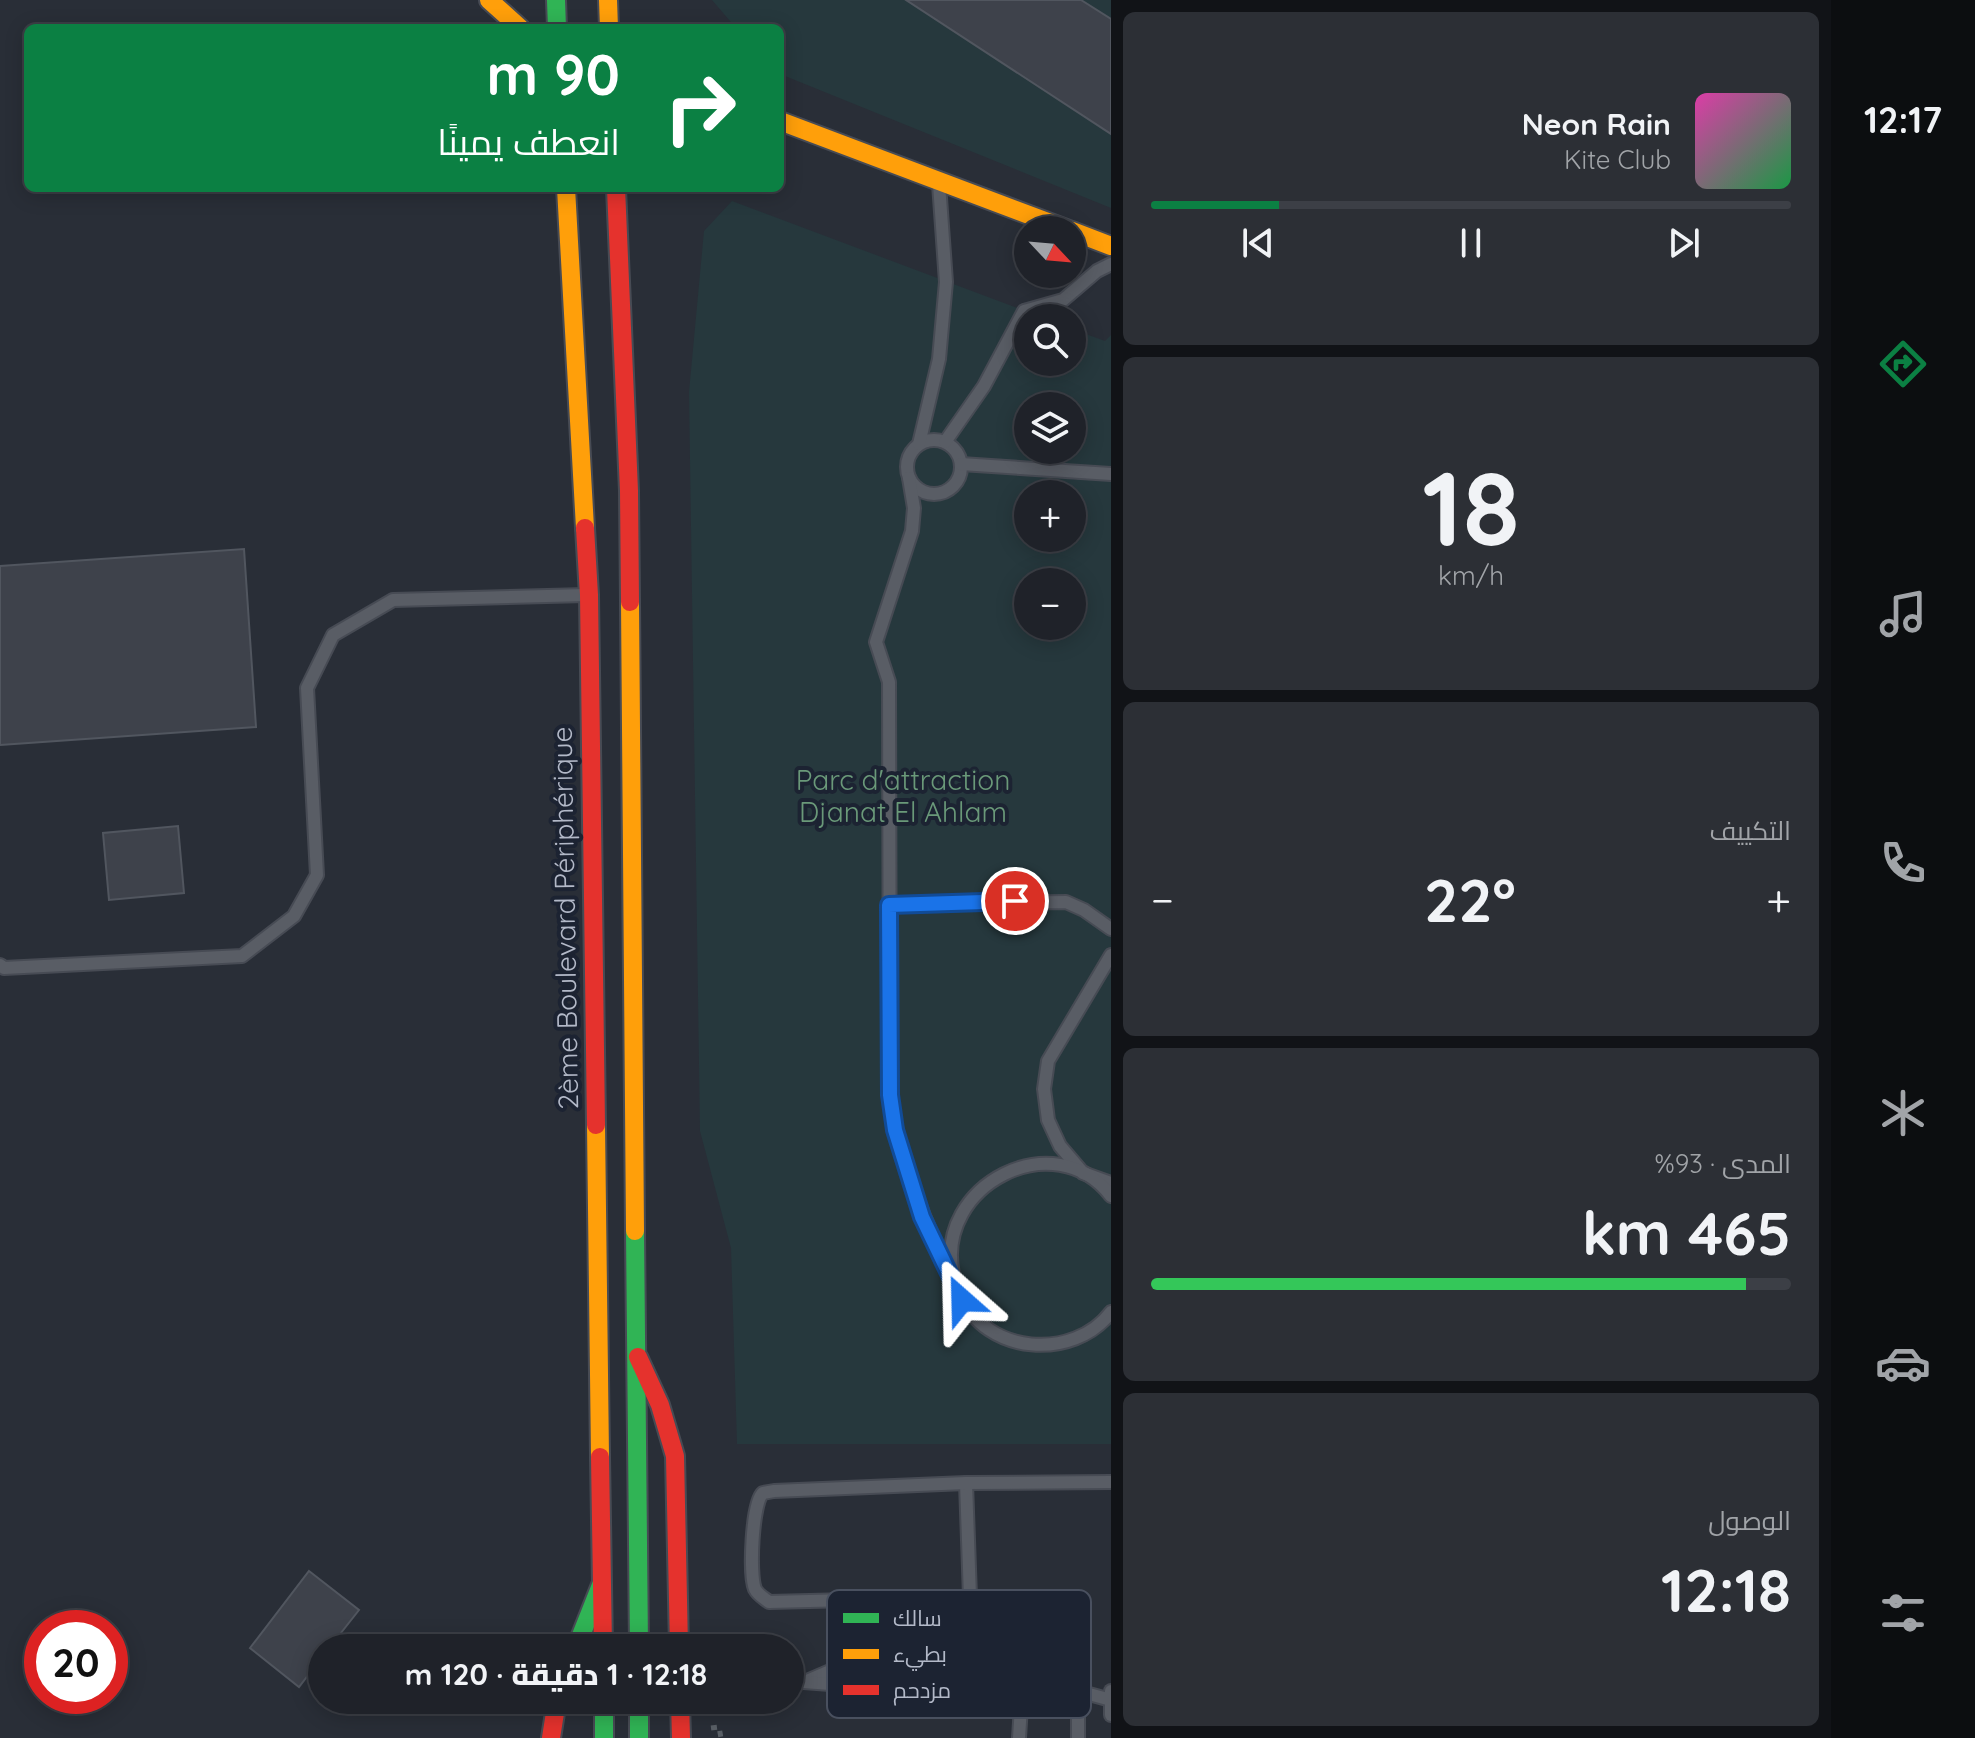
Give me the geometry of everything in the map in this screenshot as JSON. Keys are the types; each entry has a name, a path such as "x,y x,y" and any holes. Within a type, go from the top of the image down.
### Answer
{"main road":[{"path":"489,0 516,24"},
{"path":"556,0 557,24"},
{"path":"608,0 609,24"},
{"path":"784,123 1031,216"},
{"name":"2ème Boulevard Périphérique","path":"566,192 589,595 603,1634"},
{"path":"616,192 629,491 639,1634"},
{"path":"1086,237 1111,246"},
{"path":"638,1357 670,1427 675,1456 679,1634"},
{"path":"581,1634 602,1581"},
{"path":"551,1738 555,1714"},
{"path":"604,1714 604,1738"},
{"path":"639,1714 639,1738"},
{"path":"680,1714 681,1738"}],"lane":[{"path":"939,181 946,282 939,359 919,444 908,459 914,508 912,531 876,642 889,682 890,1095 895,1130 922,1217 962,1300 982,1325 1010,1341 1041,1346 1111,1328"},
{"path":"945,442 984,386 1024,311 1063,300 1097,271 1111,264"},
{"path":"909,478 923,492 942,493 957,482 961,464 953,447 945,442 919,444"},
{"path":"961,464 1111,474"},
{"path":"0,965 4,968 242,956 294,916 317,875 307,688 333,635 393,600 589,595"},
{"path":"889,905 1066,902 1084,910 1111,929"},
{"path":"1111,955 1048,1061 1044,1089 1048,1120 1060,1146 1083,1173 1111,1196"},
{"path":"962,1300 952,1270 952,1238 963,1209 983,1185 1011,1169 1053,1164 1111,1183"},
{"path":"1076,1339 1103,1323 1111,1312"},
{"path":"827,1602 781,1603 761,1597 753,1580 754,1506 763,1493 966,1483 1111,1482"},
{"path":"966,1483 970,1590"},
{"path":"809,1680 827,1672"},
{"path":"804,1680 827,1682"},
{"path":"1111,1691 1111,1715"},
{"path":"1091,1695 1111,1700"},
{"path":"1019,1738 1020,1718"}],"path":[{"path":"719,1727 721,1738"}],"green space":[{"path":"712,0 1111,0 1111,208 784,76 784,24 733,24"},
{"name":"Parc d'attraction Djanat El Ahlam","path":"732,201 1014,307 1014,376 1086,376 1086,334 1105,341 1111,335 1111,1444 737,1444 731,1248 700,1131 689,392 704,231"}],"building":[{"path":"906,0 1081,0 1111,19 1111,134"},
{"path":"244,549 256,727 0,745 0,566"},
{"path":"178,826 184,893 109,900 103,833"},
{"path":"309,1571 359,1610 340,1634 308,1634 308,1675 299,1687 250,1648"}],"traffic: fast":[{"path":"556,0 557,24"},
{"path":"635,1231 639,1634"},
{"path":"582,1634 601,1585"},
{"path":"604,1714 604,1738"},
{"path":"639,1714 639,1738"}],"traffic: slow":[{"path":"489,0 516,24"},
{"path":"608,0 609,24"},
{"path":"784,123 1032,216"},
{"path":"566,192 585,528"},
{"path":"1086,236 1111,246"},
{"path":"630,602 635,1231"},
{"path":"596,1125 600,1457"}],"traffic: jam":[{"path":"616,192 629,491 630,602"},
{"path":"585,528 589,595 596,1125"},
{"path":"638,1357 660,1405 675,1456 679,1634"},
{"path":"600,1457 603,1634"},
{"path":"551,1738 555,1714"},
{"path":"680,1714 681,1738"}],"route":[{"path":"962,1300 922,1217 895,1130 890,1095 889,905 1015,901"}]}
